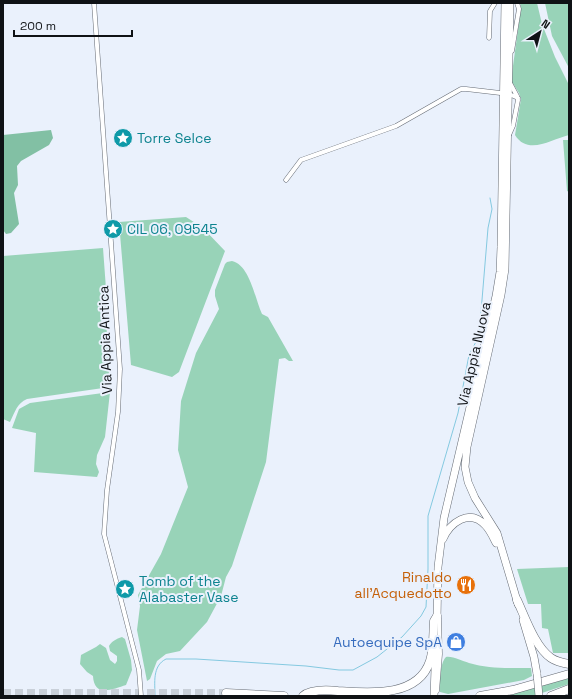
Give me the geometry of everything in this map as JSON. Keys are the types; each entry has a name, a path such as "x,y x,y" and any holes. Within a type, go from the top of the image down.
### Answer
{"highway":[{"path":"517,600 538,642 545,652 555,660 569,664"},
{"path":"302,696 323,690 364,692 391,690 409,685 420,677 428,665 432,653 434,621 437,616"},
{"path":"480,696 513,690 569,674"},
{"path":"551,696 569,689"},
{"path":"226,693 284,696"}],"main road":[{"name":"Via Appia Nuova","path":"435,694 438,567 440,546 445,514 499,276 501,256 506,94 505,3"},
{"name":"Via Appia Nuova","path":"510,3 509,81 506,94 509,136 505,275 465,459 466,472 470,488 498,535 533,654 539,696"},
{"path":"440,546 447,531 452,525 459,520 471,518 478,520 485,525 497,544 501,547"}],"street":[{"name":"Via Appia Antica","path":"94,3 120,369 118,412 107,490 104,534 139,670 142,696"},
{"path":"489,38 490,11 495,3"},
{"path":"509,57 513,44 519,6 517,3"},
{"path":"509,81 518,98 513,126 509,136"},
{"path":"286,180 301,160 396,126 461,90 466,89 506,94 518,98"},
{"name":"Via Appia Nuova","path":"435,694 440,652 440,625 437,600"}],"green space":[{"path":"520,3 537,3 542,24 555,57 569,85 569,135 533,145 520,141 515,135 521,99 512,82 512,73 521,8"},
{"path":"545,3 569,3 569,68 552,36"},
{"path":"51,130 53,138 49,145 21,161 17,166 18,185 14,193 19,224 11,233 6,234 3,230 3,135"},
{"path":"563,140 569,140 569,192 567,191"},
{"path":"186,217 203,228 225,251 179,372 172,377 131,365 119,222"},
{"path":"103,248 108,316 106,319 110,387 27,399 19,405 10,422 3,419 3,256"},
{"path":"232,261 238,264 248,276 262,314 268,317 293,361 289,361 285,358 279,359 266,462 232,566 226,577 221,596 207,622 180,651 166,654 157,661 150,679 147,681 137,630 140,606 138,595 161,554 188,487 178,450 181,401 196,353 219,309 215,296 215,290 225,264"},
{"path":"110,392 105,437 97,455 96,464 99,472 97,477 34,472 36,433 12,428 19,409 30,403"},
{"path":"569,567 569,653 553,653 548,629 542,628 541,604 528,604 517,569"},
{"path":"122,637 125,639 131,660 132,670 126,685 110,690 100,690 94,683 93,676 80,664 81,655 100,644 106,648 110,660 115,664 117,661 117,656 110,651 109,646 114,640"},
{"path":"446,657 484,666 500,668 531,668 532,676 524,680 448,694 440,692 441,668"},
{"path":"569,678 569,684 533,696 498,696 530,689"}],"waterway":[{"path":"155,696 156,670 158,666 166,659 196,659 353,670 377,657 402,637 421,616 426,607 428,516 458,413 469,355 479,336 488,228 492,209 490,198"}],"tunnel":[{"path":"3,693 226,693"}],"place":[{"name":"Torre Selce","path":"123,138"},
{"name":"CIL 06, 09545","path":"113,229"},
{"name":"Rinaldo all'Acquedotto","path":"466,585"},
{"name":"Tomb of the Alabaster Vase","path":"125,589"},
{"name":"Autoequipe SpA","path":"456,642"}]}
